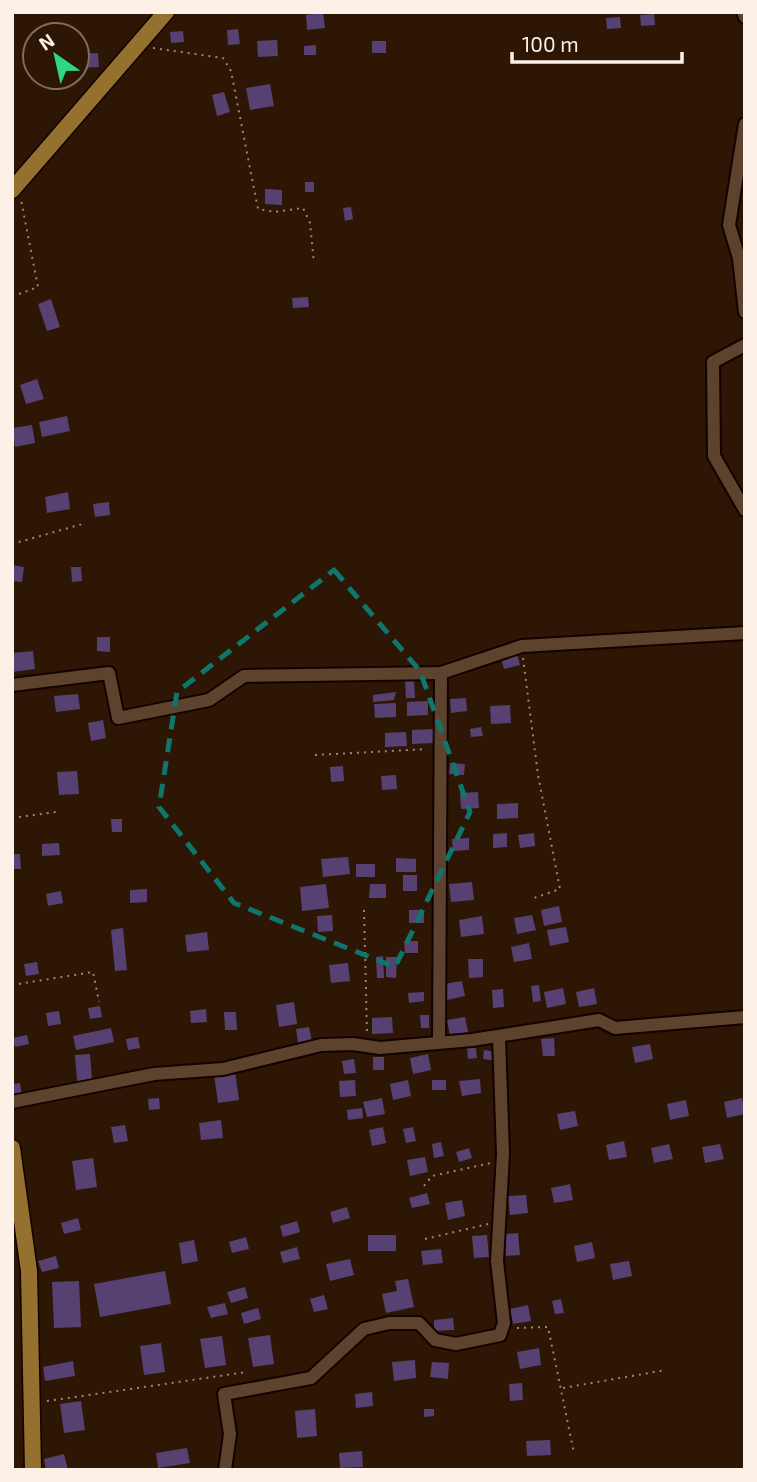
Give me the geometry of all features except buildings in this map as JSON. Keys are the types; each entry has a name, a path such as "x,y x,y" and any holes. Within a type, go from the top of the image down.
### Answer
{"main road":[{"path":"13,188 166,12"},
{"path":"12,1148 29,1270 33,1470"}],"street":[{"path":"745,124 729,225 739,258 745,312"},
{"path":"745,345 713,362 713,402 714,456 745,510"},
{"path":"12,685 109,673 118,718 209,700 244,676 441,673 522,646 745,633"},
{"path":"439,1042 441,673"},
{"path":"12,1102 154,1074 223,1069 321,1045 368,1045 380,1048 499,1037 599,1020 615,1028 745,1017"},
{"path":"225,1470 230,1434 224,1394 311,1378 351,1338 364,1329 389,1323 419,1323 435,1340 456,1344 500,1335 504,1323 497,1261 502,1160 499,1037"}],"path":[{"path":"138,44 223,58 231,71 258,209 275,212 303,208 310,223 314,263"},
{"path":"13,188 25,208 38,287 19,294"},
{"path":"12,544 86,523"},
{"path":"522,646 538,775 560,889 531,899"},
{"path":"316,755 442,748"},
{"path":"12,818 56,812"},
{"path":"364,910 368,1045"},
{"path":"12,985 93,972 99,1002"},
{"path":"424,1186 432,1176 502,1160"},
{"path":"425,1238 499,1222"},
{"path":"502,1329 548,1327 574,1453"},
{"path":"562,1388 666,1370"},
{"path":"32,1404 247,1372"}],"highlighted area":[{"path":"334,570 420,671 470,812 395,967 234,903 159,807 177,692"}]}
